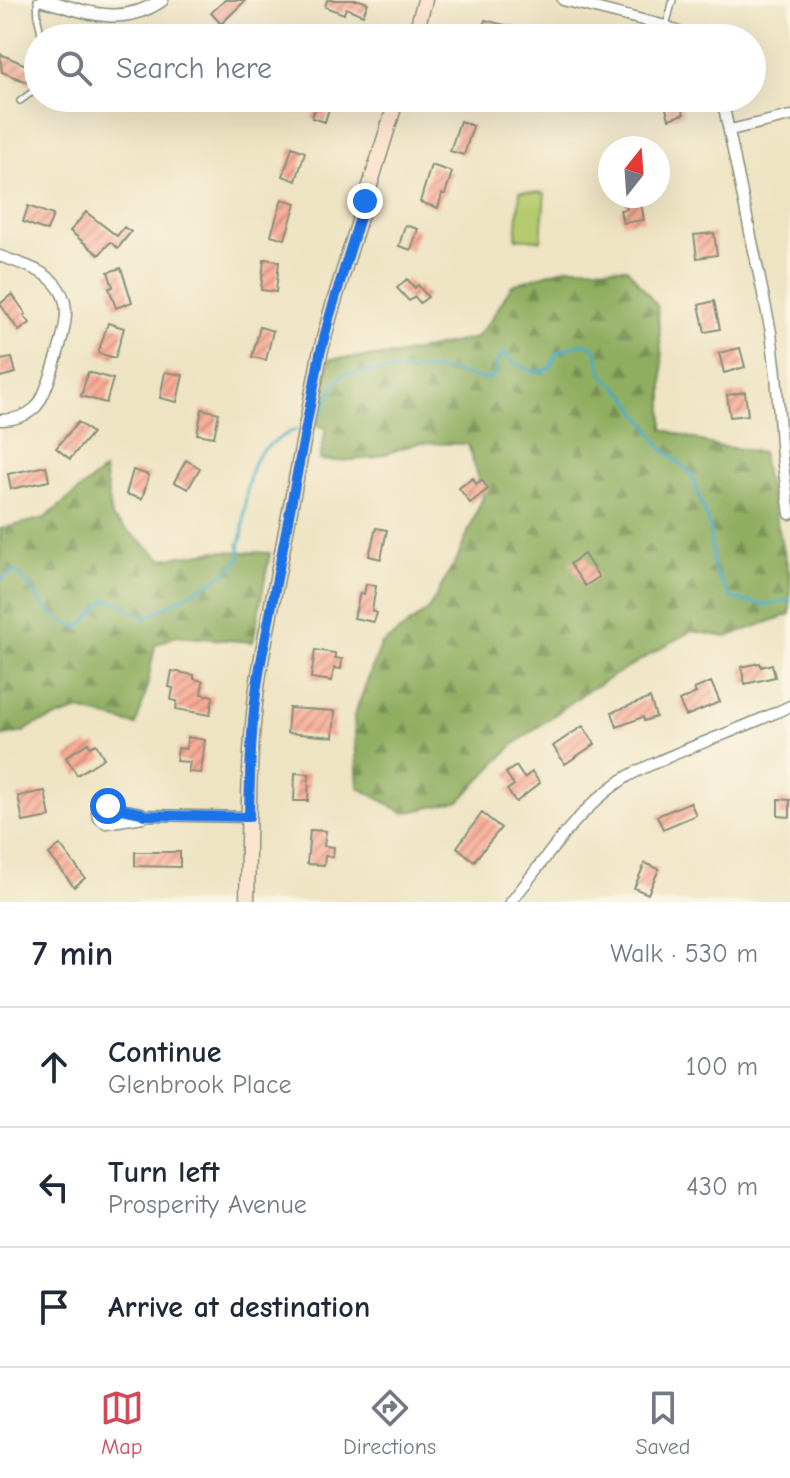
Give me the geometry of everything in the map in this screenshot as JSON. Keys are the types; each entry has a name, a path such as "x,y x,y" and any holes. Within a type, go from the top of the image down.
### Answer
{"main road":[{"path":"418,24 425,0"},
{"path":"247,902 254,699 320,354 393,112"}],"street":[{"path":"40,0 113,16 139,13 162,0"},
{"path":"563,0 602,5 660,24"},
{"path":"726,112 771,332 790,514"},
{"path":"730,130 790,116"},
{"path":"0,256 44,274 60,289 66,311 43,398 28,413 18,418 0,420"},
{"path":"511,902 589,807 624,778 790,706"},
{"path":"144,815 249,817"}],"lane":[{"path":"39,24 40,0"},
{"path":"667,24 673,0"},
{"path":"20,101 24,98"}],"green space":[{"path":"520,191 545,193 541,240 516,238"},
{"path":"569,267 627,268 657,306 663,370 663,429 716,446 762,452 790,576 790,614 727,637 691,631 584,693 512,746 460,801 404,813 358,787 354,716 381,645 428,610 458,557 483,497 468,444 418,443 373,458 320,460 326,428 317,426 330,359 397,355 475,338 490,321 512,285"},
{"path":"104,470 112,518 162,559 217,551 270,553 253,642 175,636 155,645 136,725 80,710 36,724 23,732 0,737 0,529 45,518"}],"building":[{"path":"225,0 246,0 221,24 211,13"},
{"path":"327,0 368,3 363,15 346,8 344,14 325,7"},
{"path":"0,54 24,64 24,81 2,72"},
{"path":"314,112 328,112 325,122 312,118"},
{"path":"667,112 683,112 684,114 669,119"},
{"path":"460,121 473,126 464,155 450,151"},
{"path":"292,147 305,152 296,181 283,176"},
{"path":"431,165 452,172 438,208 420,202"},
{"path":"282,199 296,203 285,239 271,235"},
{"path":"28,206 53,215 47,231 23,222"},
{"path":"642,208 644,220 623,223 620,210"},
{"path":"86,212 117,236 124,227 131,232 118,248 110,242 99,255 70,231"},
{"path":"405,225 418,229 411,250 399,246"},
{"path":"714,233 717,255 697,258 694,235"},
{"path":"264,259 279,261 276,292 261,290"},
{"path":"121,268 132,302 116,308 109,288 113,287 108,272"},
{"path":"407,279 415,288 418,285 428,297 420,303 415,297 409,301 397,288"},
{"path":"12,294 30,323 19,331 0,304"},
{"path":"714,301 720,329 705,332 699,305"},
{"path":"108,323 124,328 115,358 98,353"},
{"path":"260,327 273,331 266,360 252,357"},
{"path":"740,348 745,367 724,373 719,353"},
{"path":"12,358 16,373 0,377 0,360"},
{"path":"88,372 113,379 106,403 81,396"},
{"path":"165,372 183,375 177,402 160,398"},
{"path":"745,392 748,415 730,417 727,395"},
{"path":"202,409 219,413 214,437 197,434"},
{"path":"78,422 92,433 70,459 56,448"},
{"path":"186,460 200,468 188,489 174,482"},
{"path":"46,466 49,481 11,489 8,474"},
{"path":"133,470 149,475 142,499 126,494"},
{"path":"473,478 476,484 482,480 488,489 470,503 459,488"},
{"path":"376,528 387,530 381,559 369,556"},
{"path":"584,554 599,577 585,586 570,564"},
{"path":"366,584 376,586 372,611 377,613 374,622 354,618 360,593 364,594"},
{"path":"315,650 335,653 335,658 342,659 341,669 334,668 332,681 311,678"},
{"path":"760,663 761,667 772,664 775,677 745,684 741,667"},
{"path":"172,671 194,675 194,679 203,681 201,694 213,696 210,715 176,709 177,701 171,700 173,688 169,687"},
{"path":"711,682 720,702 686,716 679,701 696,693 694,689"},
{"path":"650,698 656,717 644,721 643,717 617,727 612,712"},
{"path":"289,708 335,711 333,737 287,733"},
{"path":"583,726 595,744 565,764 553,746"},
{"path":"188,737 205,740 201,773 188,772 190,762 176,761 178,748 186,749"},
{"path":"88,743 90,747 96,744 104,758 77,775 66,757"},
{"path":"516,766 524,778 532,772 540,783 516,802 507,790 514,785 506,773"},
{"path":"295,773 309,774 308,801 294,801"},
{"path":"45,791 50,817 23,822 18,796"},
{"path":"778,799 790,800 790,817 778,816"},
{"path":"690,802 696,815 663,829 657,816"},
{"path":"482,813 501,828 474,861 457,847"},
{"path":"310,830 326,831 324,846 334,847 333,857 325,856 324,865 307,864"},
{"path":"60,845 85,878 74,887 49,854"},
{"path":"135,852 180,852 180,867 135,866"},
{"path":"645,863 659,869 648,894 634,888"}],"waterway":[{"path":"315,419 321,416 332,389 343,374 444,370 487,379 493,378 497,362 505,353 514,363 537,373 551,367 557,352 584,343 595,348 603,375 627,396 662,448 691,473 709,525 714,569 731,598 765,605 790,600"},
{"path":"0,580 14,571 48,610 79,628 107,599 146,618 226,573 241,557 239,544 254,462 267,446 297,429"}],"route":[{"path":"108,806 144,815 249,817 251,730 260,667 320,354 365,201"}]}
